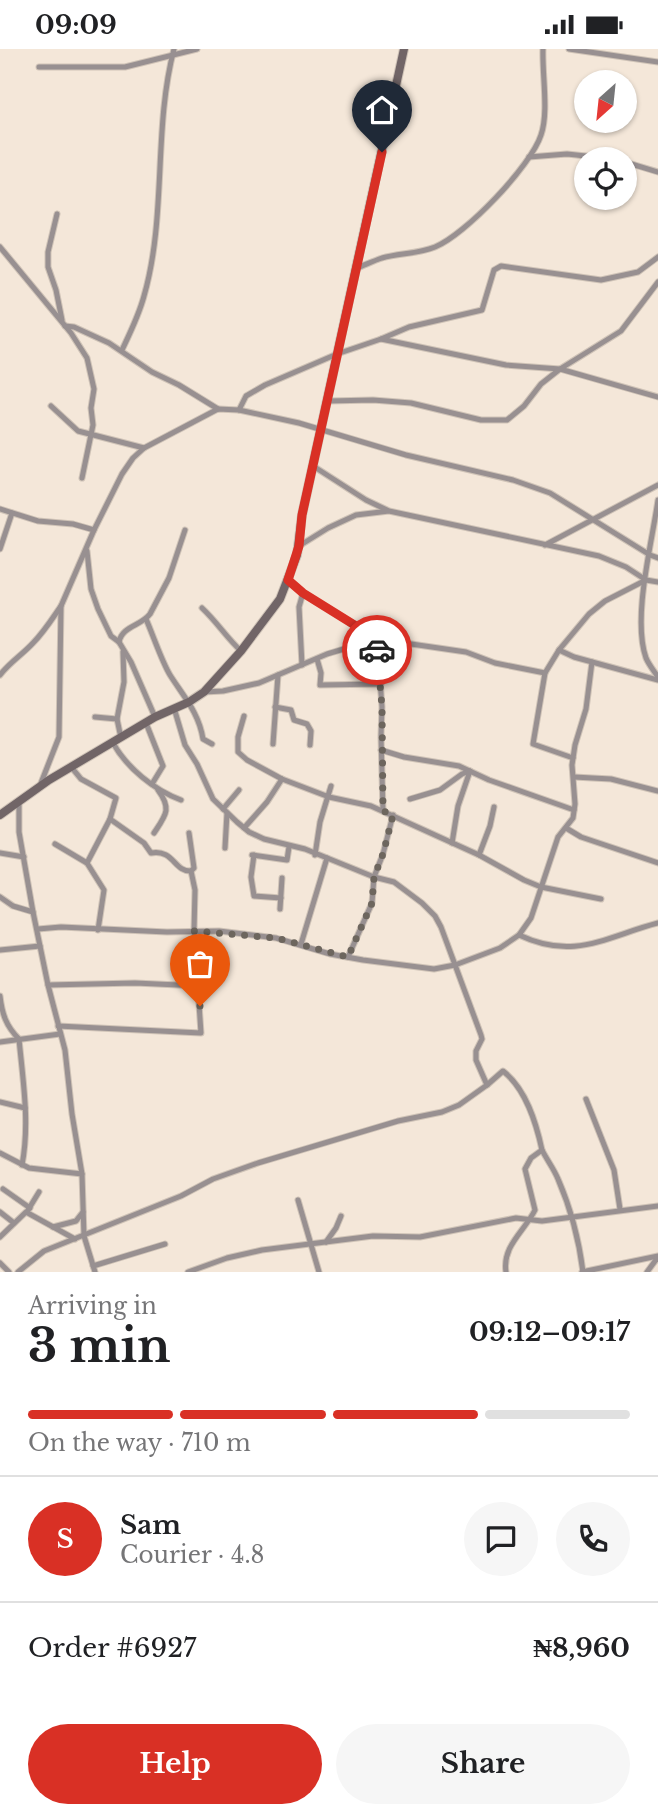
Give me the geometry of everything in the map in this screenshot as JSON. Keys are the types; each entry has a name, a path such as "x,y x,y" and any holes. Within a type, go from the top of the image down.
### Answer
{"main road":[{"path":"0,815 40,786 155,716 190,702 204,692 241,651 280,599 299,546 302,515 404,49"}],"street":[{"path":"39,67 125,67 174,51 197,49"},
{"path":"357,268 383,258 437,247 459,231 511,182 530,157 541,136 545,115 543,49"},
{"path":"569,49 658,62"},
{"path":"122,351 145,294 152,251 164,109 174,51"},
{"path":"530,157 574,156"},
{"path":"637,166 658,172"},
{"path":"57,214 48,252 48,267 64,324"},
{"path":"0,247 64,324 87,358 94,389 92,436 82,478"},
{"path":"239,410 246,396 265,385 337,354 409,327 482,310 495,270 501,267 601,280 638,272 658,257"},
{"path":"328,401 411,403 481,420 507,420 524,406 541,384 560,369 621,331 658,282"},
{"path":"64,324 122,351 152,372 218,408 239,410 322,429 406,455 526,484 550,493 658,558"},
{"path":"382,339 506,365 560,369 658,397"},
{"path":"51,406 78,431 144,448"},
{"path":"0,675 10,662 44,631 61,606 94,530 127,465 144,448 218,408"},
{"path":"313,466 366,500 389,511 599,556 626,567 646,580 658,582"},
{"path":"544,545 658,485"},
{"path":"658,503 646,580 642,631 646,658 658,678"},
{"path":"0,509 38,521 73,524 94,530"},
{"path":"299,546 356,515 389,511"},
{"path":"0,549 12,513"},
{"path":"155,716 131,662 123,652 119,637 146,619 169,578 185,530"},
{"path":"89,543 86,555 91,589 111,636 119,642"},
{"path":"288,580 303,593 377,639 467,652 495,663 545,673"},
{"path":"573,758 533,744 545,673 559,650 589,614 605,601 646,580"},
{"path":"302,665 299,607 303,593"},
{"path":"40,786 59,737 61,606"},
{"path":"202,608 220,625 225,637 241,651"},
{"path":"146,619 168,671 190,702 201,727 202,739 212,744"},
{"path":"204,692 241,688 377,639"},
{"path":"377,639 381,684 383,811"},
{"path":"559,650 573,657 658,678"},
{"path":"122,738 117,719 124,682 123,652"},
{"path":"317,659 321,673 320,685 381,684"},
{"path":"38,929 61,927 194,931 276,938 348,957 396,966 434,969 455,965 500,948 519,935 531,918 558,837 573,818 573,758 586,709 592,662"},
{"path":"273,744 278,675"},
{"path":"275,707 290,710 294,720 307,723 311,731 310,745"},
{"path":"174,708 184,745 197,764 213,799 244,828 264,839 306,849 315,855 394,882 407,890 435,916 481,1035 476,1060 487,1085"},
{"path":"244,716 238,737 238,752 247,760 282,779 328,797 371,806 393,815 541,887 601,899"},
{"path":"95,717 117,719"},
{"path":"146,723 163,766 154,786"},
{"path":"113,743 132,767 154,786 166,801 166,812 154,832"},
{"path":"382,750 404,757 444,762 574,810"},
{"path":"72,768 81,779 116,798 110,819 87,863"},
{"path":"410,799 440,790 461,774 470,771"},
{"path":"452,843 458,806 470,771"},
{"path":"574,777 611,779 658,791"},
{"path":"244,828 267,802 282,779"},
{"path":"154,786 181,800"},
{"path":"315,855 320,822 331,786"},
{"path":"225,848 225,811 239,790"},
{"path":"19,802 19,832 33,912 65,1050 82,1174 84,1236 94,1269 164,1244"},
{"path":"479,855 494,807"},
{"path":"348,957 372,903 374,877 393,815"},
{"path":"110,819 144,843 151,853 167,854 176,861 179,868 186,872 191,871"},
{"path":"566,828 580,837 658,863"},
{"path":"58,1026 201,1033 200,986 194,931 195,890 191,871 194,868 188,833"},
{"path":"55,844 87,863 104,890 97,930"},
{"path":"281,898 254,896 251,877 253,855 287,860 289,847"},
{"path":"0,853 23,857"},
{"path":"300,944 327,858"},
{"path":"280,909 282,878"},
{"path":"0,897 13,906 33,912"},
{"path":"519,935 550,945 574,948 658,923"},
{"path":"0,950 40,946"},
{"path":"48,985 135,983 200,986"},
{"path":"0,996 4,1018 9,1029 19,1039 25,1108 25,1148 22,1165"},
{"path":"0,1042 60,1034"},
{"path":"18,1272 44,1251 181,1196 213,1179 258,1163 459,1105 503,1071 514,1080 538,1130 542,1150 558,1177 578,1237 582,1272 658,1257"},
{"path":"586,1099 614,1170 620,1209"},
{"path":"0,1103 25,1108"},
{"path":"506,1272 505,1258 508,1248 530,1221 535,1210 525,1169 531,1158 542,1150"},
{"path":"0,1153 35,1170 82,1174"},
{"path":"3,1189 28,1210 76,1240"},
{"path":"0,1237 28,1210 39,1192"},
{"path":"298,1200 319,1272"},
{"path":"188,1272 247,1252 373,1236 420,1237 516,1218 530,1221 658,1206"},
{"path":"53,1227 76,1221 84,1210"},
{"path":"0,1212 14,1223"},
{"path":"326,1242 341,1216"},
{"path":"647,1272 658,1257"},
{"path":"0,1263 9,1272"}],"way so far":[{"path":"200,1006 194,931 219,931 276,938 348,957 372,903 374,877 393,815 383,811 382,707 377,650"}],"route":[{"path":"377,650 377,639 303,593 288,580 299,546 302,515 382,152"}]}
